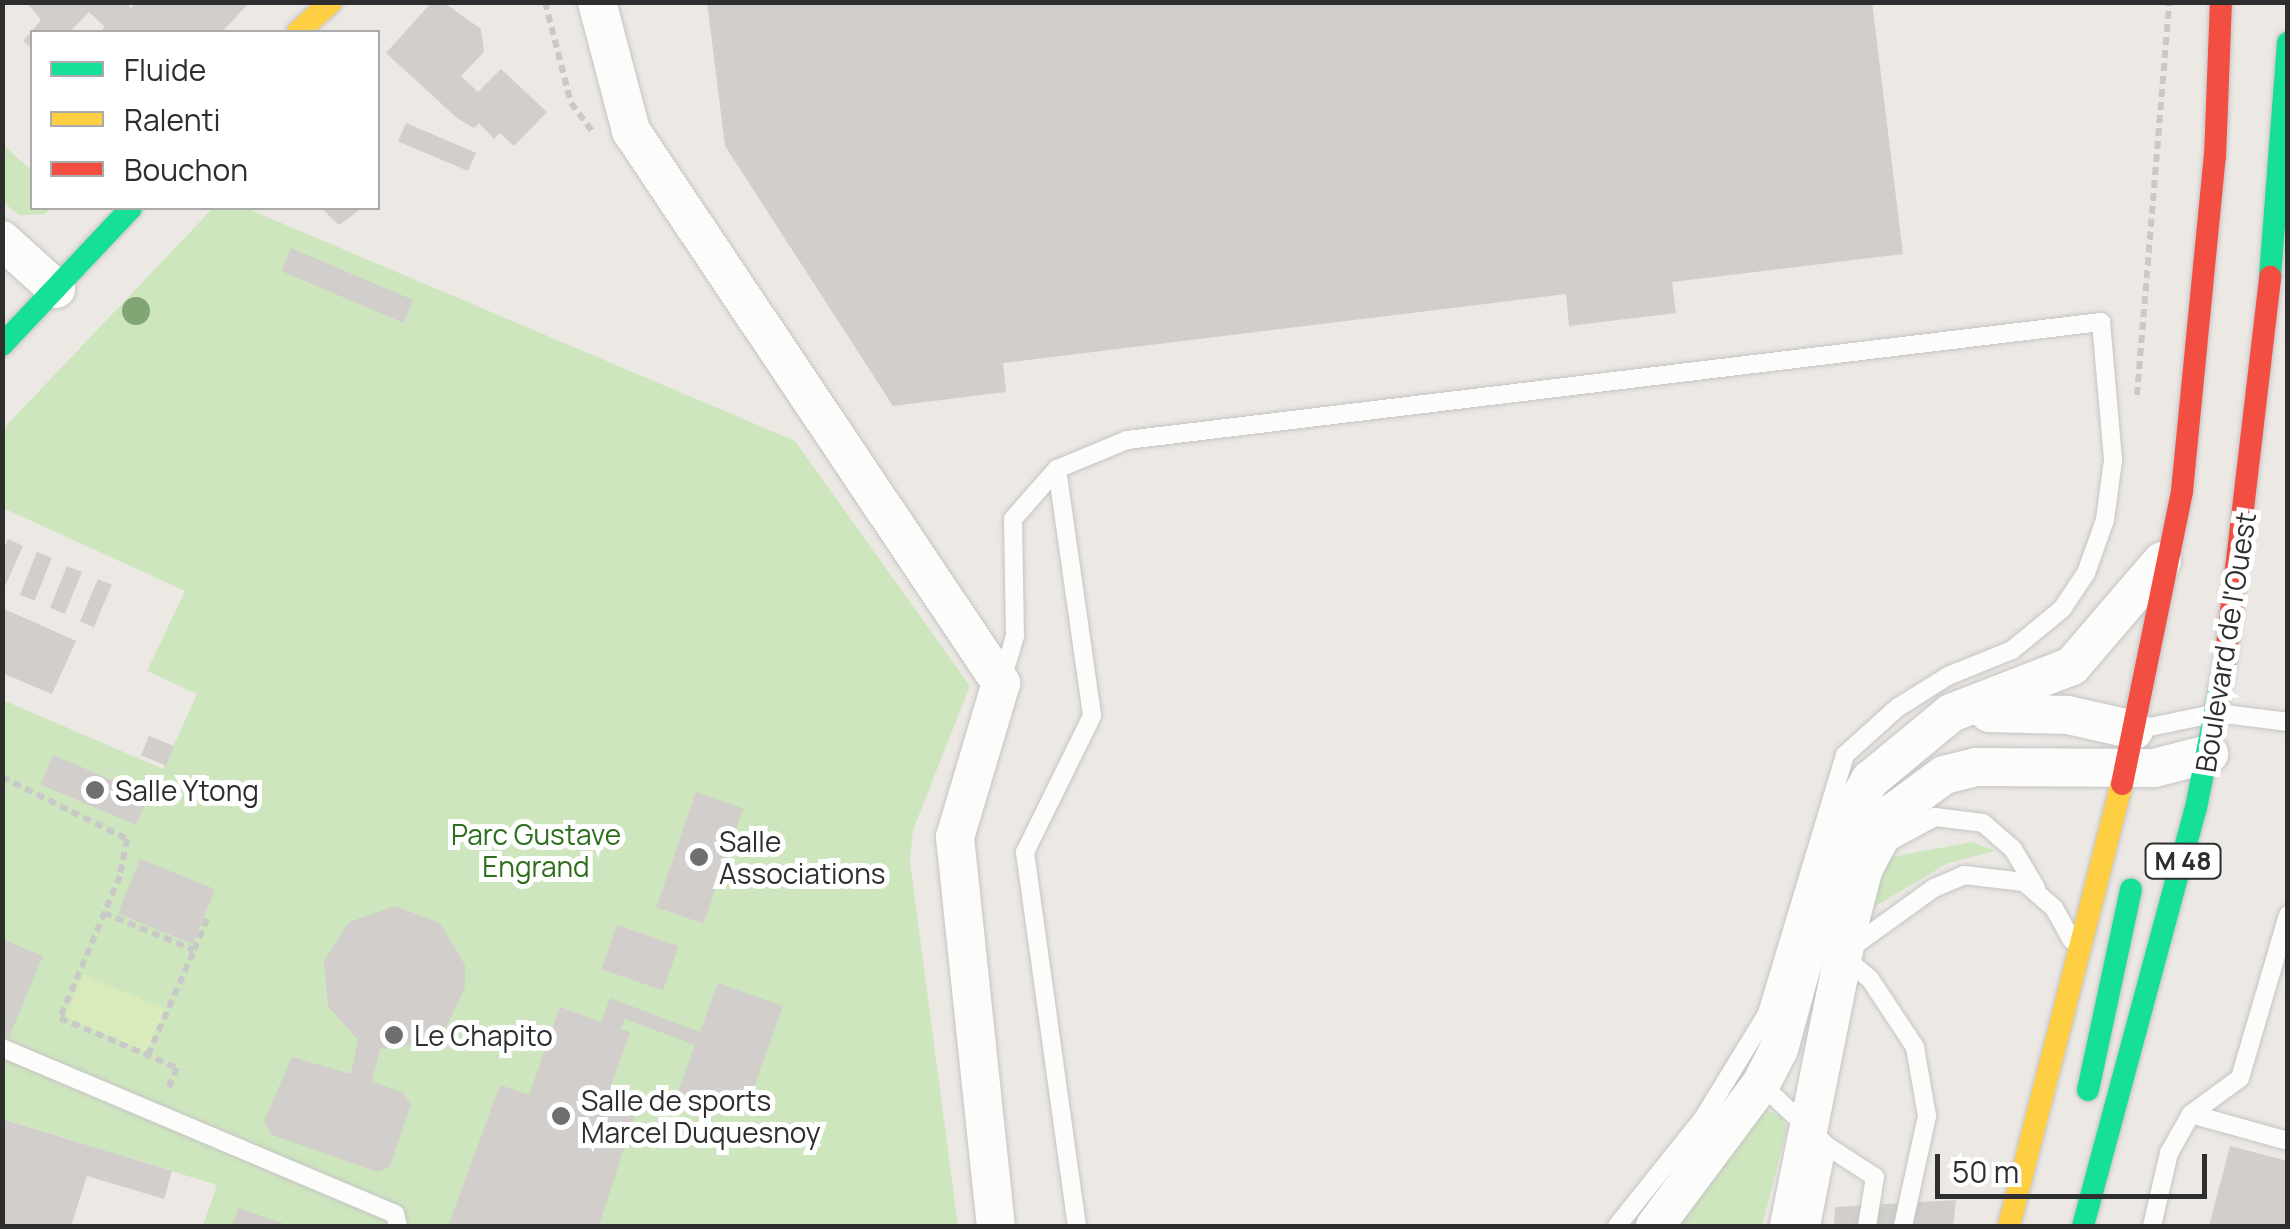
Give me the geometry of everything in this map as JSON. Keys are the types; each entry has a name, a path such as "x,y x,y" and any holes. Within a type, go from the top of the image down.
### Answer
{"main road":[{"path":"300,30 331,2"},
{"path":"2144,776 2151,751 2134,730 2172,548 2199,350 2221,2"},
{"name":"Boulevard de l'Ouest","path":"2083,1226 2217,713 2249,488 2288,43"},
{"path":"2,345 97,210"},
{"path":"2,308 46,280 129,210"},
{"name":"M 48","path":"2242,291 2238,389 2249,488"},
{"name":"M 48","path":"2009,1226 2077,949 2144,776"},
{"path":"2071,1226 2081,1132 2135,871"}],"street":[{"path":"597,2 632,131 1001,683 956,837 996,1226"},
{"path":"2,240 46,280"},
{"path":"1655,1226 1761,1084 1792,1010 1844,820 1870,780 1915,736 1968,706 2072,666 2126,611 2172,548"},
{"path":"1915,736 2003,711 2068,715 2134,730"},
{"path":"1790,1226 1818,1139 1841,955 1872,851 1894,812 1944,775 1999,766 2144,776 2209,754"}],"lane":[{"path":"1001,683 1015,636 1013,518 1058,469 1127,440 2102,322 2113,460 2104,520 2086,573 2062,609 2012,650 1948,676 1897,708 1846,756 1767,1014 1704,1117 1617,1226"},
{"path":"1058,469 1092,716 1025,852 1077,1226"},
{"path":"2134,730 2217,713 2288,722"},
{"path":"1872,851 1936,817 1982,824 2014,850 2077,949"},
{"path":"1903,1226 1927,1116 1915,1048 1870,980 1841,955 1934,888 1964,875 1994,874 2040,894"},
{"path":"2152,1226 2169,1153 2191,1114 2240,1078 2288,915"},
{"path":"2,1048 395,1214 398,1226"},
{"path":"1761,1084 1818,1139 1875,1177 1867,1226"},
{"path":"2191,1114 2288,1141"},
{"path":"1811,1226 1818,1139"}],"path":[{"path":"2136,403 2170,2"},
{"path":"2,777 127,838 104,913 60,1018 177,1068 157,1116"},
{"path":"104,913 194,950"},
{"path":"148,1055 207,919"}],"green space":[{"path":"2,144 30,169 30,210 49,210 44,214 19,215 3,202"},
{"name":"Parc Gustave Engrand","path":"211,210 251,210 795,441 970,686 913,830 910,862 958,1226 203,1226 217,1185 3,1119 3,700 163,769 197,694 147,671 185,591 3,508 3,429"},
{"path":"1972,842 1995,851 1948,863 1874,907 1885,858"},
{"path":"83,974 166,1009 147,1052 65,1017"},
{"path":"1764,1110 1781,1116 1787,1129 1762,1226 1679,1226 1707,1169"}],"building":[{"path":"26,2 126,2 131,8 136,2 250,2 224,30 102,30 105,27 89,12 72,30 32,30 41,20"},
{"path":"432,2 443,2 481,29 484,52 461,76 478,92 501,69 547,112 514,146 500,133 494,139 479,123 474,128 457,118 386,53"},
{"path":"707,2 1872,2 1903,254 1672,282 1676,313 1569,326 1566,294 1003,363 1006,392 893,406 725,146"},
{"path":"406,123 476,153 468,171 398,141"},
{"path":"323,210 359,210 339,225"},
{"path":"291,248 413,300 404,323 281,271"},
{"path":"8,539 23,546 2,593 2,552"},
{"path":"37,552 52,558 35,601 20,595"},
{"path":"67,566 82,572 65,614 50,608"},
{"path":"98,579 112,585 94,627 80,621"},
{"path":"2,608 76,641 52,694 2,673"},
{"path":"149,736 174,746 166,766 141,755"},
{"name":"Salle Ytong","path":"53,755 149,796 136,825 40,784"},
{"name":"Salle Associations","path":"696,792 743,808 704,924 656,907"},
{"path":"140,859 215,889 193,944 118,914"},
{"name":"Le Chapito","path":"395,906 440,923 465,965 465,988 445,1029 426,1043 380,1049 372,1082 402,1092 411,1104 390,1166 378,1172 272,1135 264,1121 292,1057 351,1074 358,1040 328,1006 324,961 349,922"},
{"path":"617,925 678,946 663,991 602,969"},
{"path":"2,939 43,956 9,1037 2,1034"},
{"name":"Salle de sports Marcel Duquesnoy","path":"718,983 783,1006 744,1115 678,1092 695,1045 625,1019 621,1029 630,1032 608,1094 638,1105 599,1226 448,1226 500,1085 529,1095 560,1007 601,1022 610,998 700,1032"},
{"path":"2,1119 172,1171 164,1199 87,1176 71,1226 2,1226"},
{"path":"2230,1146 2288,1161 2288,1226 2209,1226"},
{"path":"1956,1200 1953,1226 1834,1226 1835,1207"},
{"path":"238,1208 290,1226 232,1226"}],"traffic: fast":[{"path":"2270,277 2288,43"},
{"path":"2,345 129,210"},
{"path":"2083,1226 2196,808 2225,662"},
{"path":"2088,1090 2131,890"}],"traffic: slow":[{"path":"300,30 331,2"},
{"path":"2009,1226 2122,784"}],"traffic: jam":[{"path":"2122,784 2182,491 2215,157 2221,2"},
{"path":"2225,662 2270,277"}],"place":[{"name":"Salle Ytong","path":"95,790"},
{"name":"Salle Associations","path":"699,857"},
{"name":"Le Chapito","path":"394,1035"},
{"name":"Salle de sports Marcel Duquesnoy","path":"561,1116"}]}
